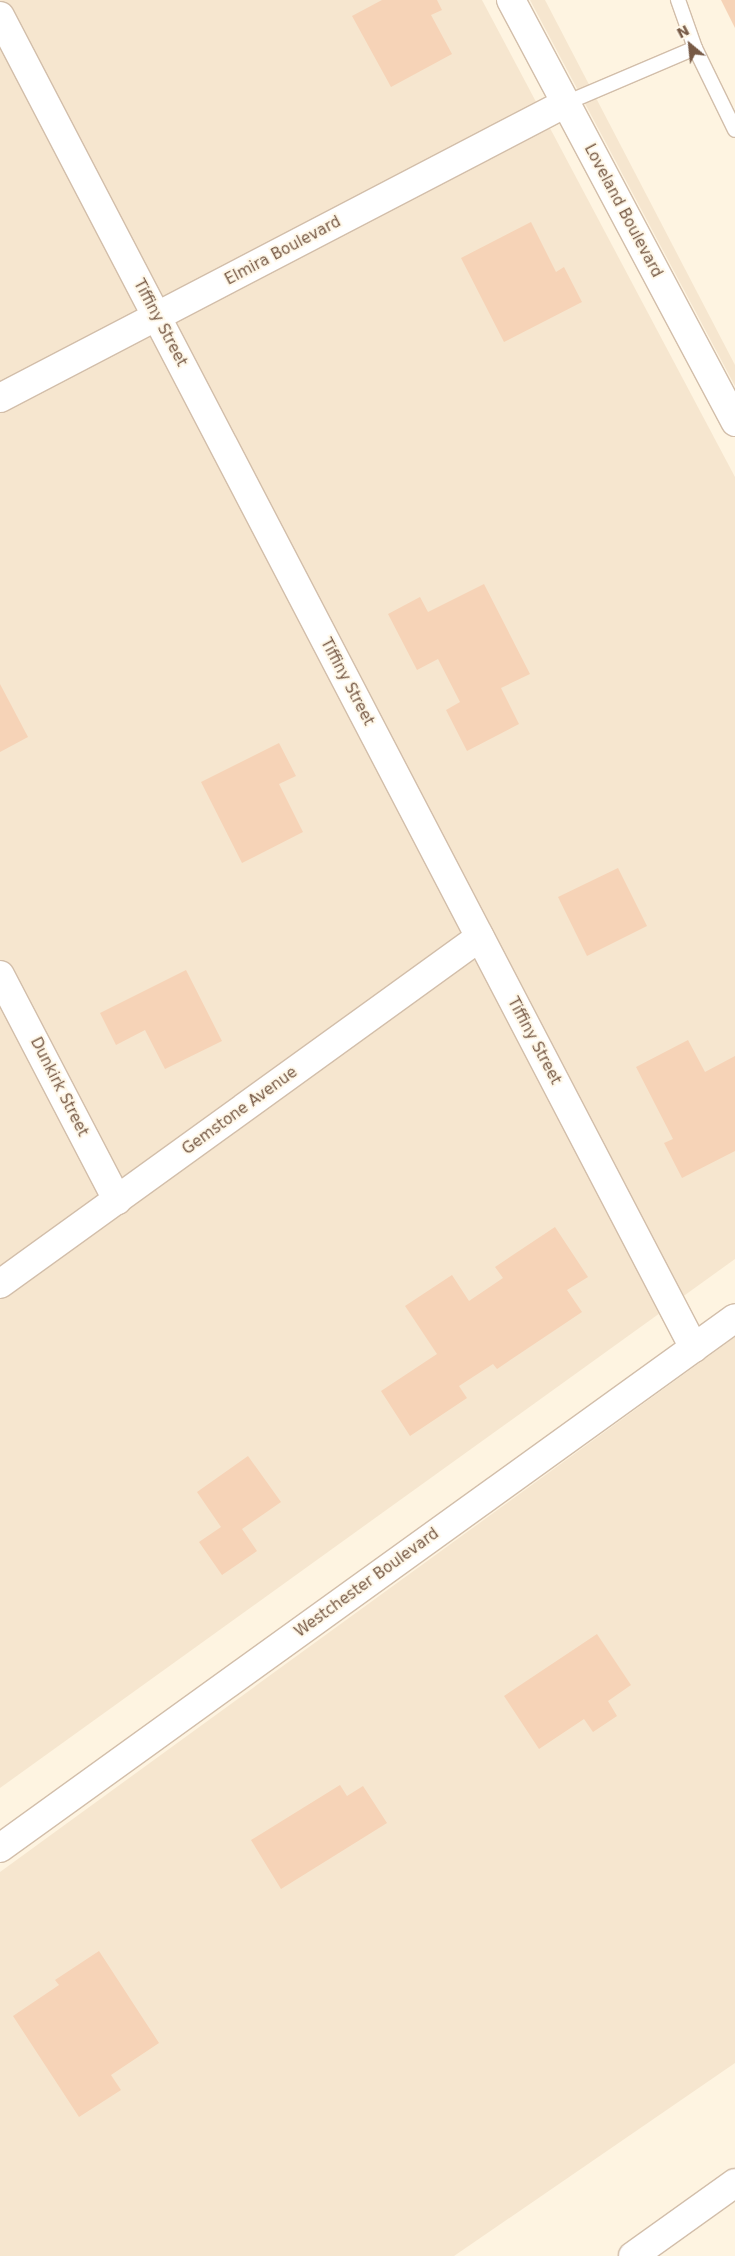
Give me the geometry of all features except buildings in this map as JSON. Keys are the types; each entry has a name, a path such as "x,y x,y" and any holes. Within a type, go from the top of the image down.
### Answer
{"street":[{"name":"Loveland Boulevard","path":"511,0 735,422"},
{"name":"Tiffiny Street","path":"0,16 694,1348"},
{"name":"Elmira Boulevard","path":"0,398 566,103"},
{"name":"Gemstone Avenue","path":"0,1284 480,937"},
{"name":"Dunkirk Street","path":"0,975 117,1200"},
{"name":"Westchester Boulevard","path":"0,1848 735,1318"},
{"path":"633,2256 735,2183"}],"lane":[{"path":"678,0 696,48 735,130"},
{"path":"566,103 696,48"}],"shaded area":[{"path":"0,0 482,0 735,477 735,1259 0,1788"},
{"path":"530,0 545,0 735,365 735,386"},
{"path":"735,1337 735,2063 454,2256 0,2256 0,1872"}]}
